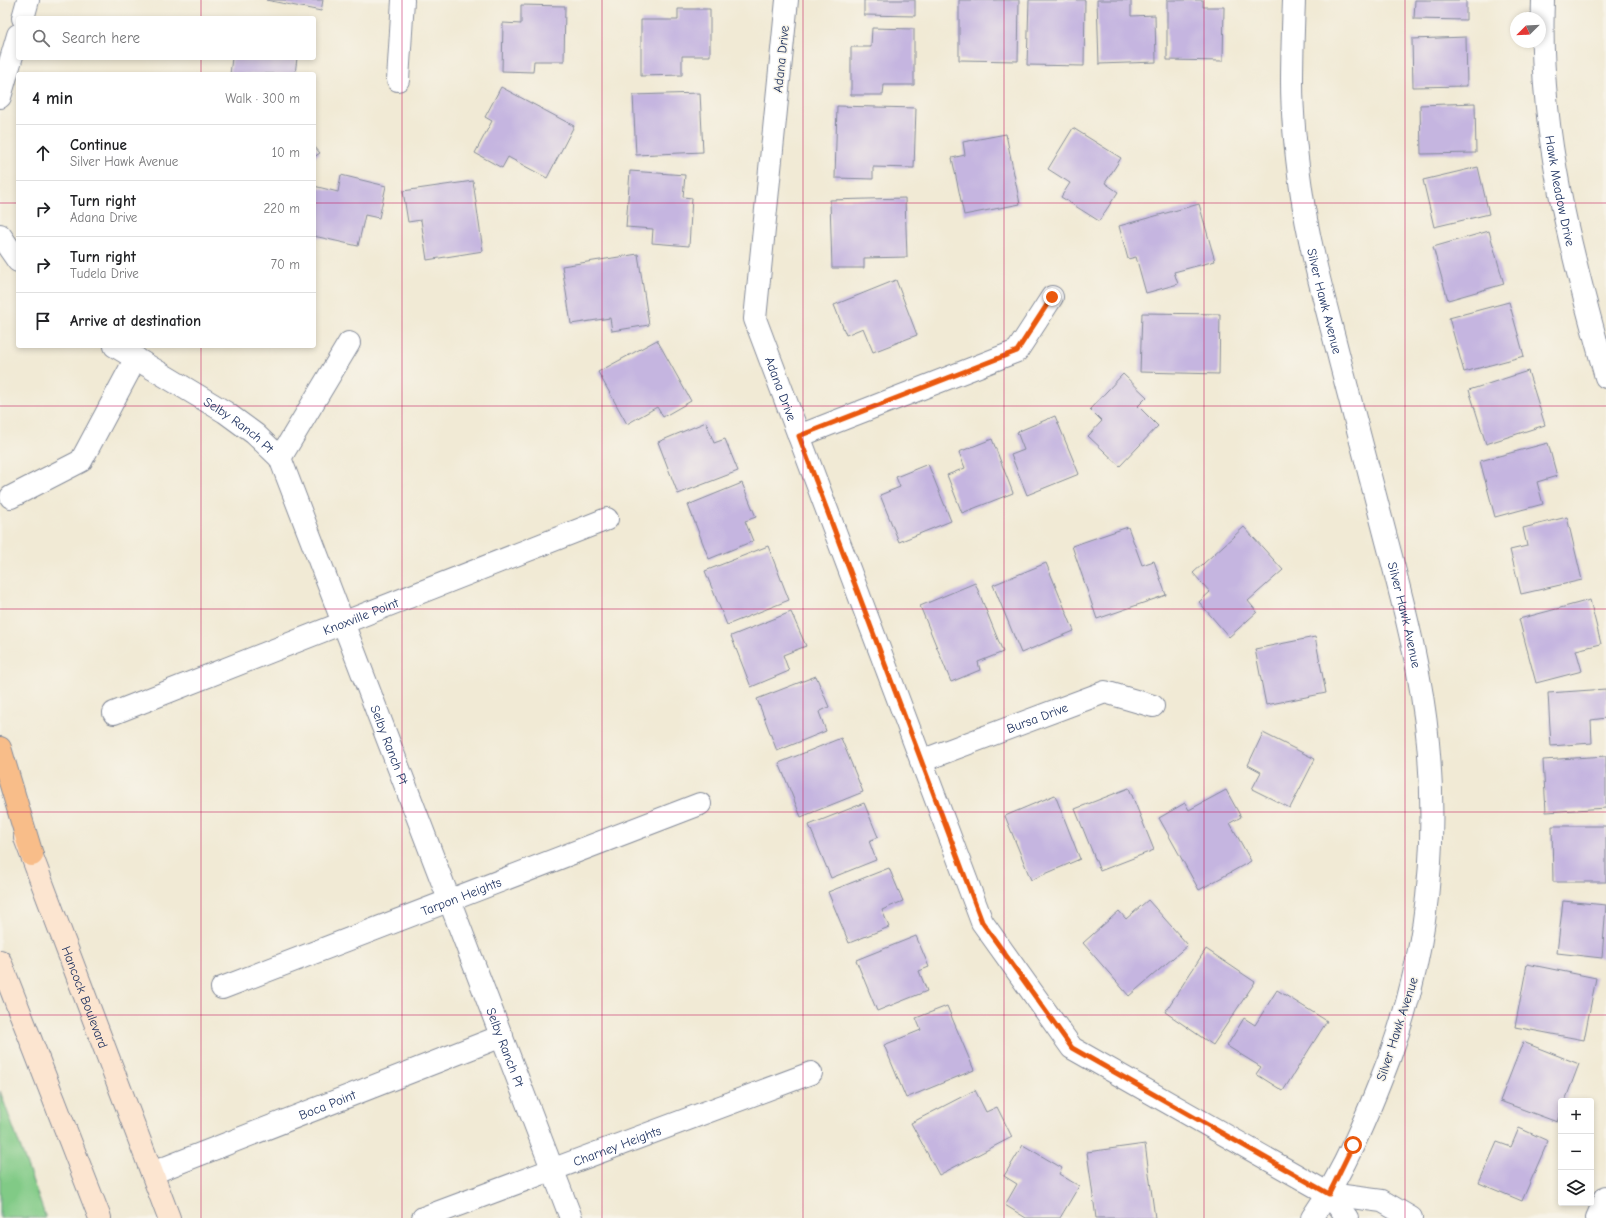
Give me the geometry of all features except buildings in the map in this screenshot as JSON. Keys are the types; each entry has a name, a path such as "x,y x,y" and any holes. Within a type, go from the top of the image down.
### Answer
{"highway":[{"path":"0,748 32,855"}],"main road":[{"name":"Hancock Boulevard","path":"0,776 32,855 169,1218"},
{"path":"0,961 100,1218"}],"street":[{"path":"24,16 28,0"},
{"path":"398,80 403,0"},
{"name":"Adana Drive","path":"787,0 755,319 982,922 1072,1048 1329,1194"},
{"name":"Silver Hawk Avenue","path":"1294,0 1292,83 1301,192 1315,261 1406,616 1420,683 1428,741 1432,802 1430,872 1424,928 1414,979 1399,1032 1378,1089 1353,1145 1329,1194 1312,1218"},
{"name":"Hawk Meadow Drive","path":"1543,0 1546,114 1552,159 1576,266 1606,377"},
{"path":"0,97 16,42"},
{"path":"0,235 16,258"},
{"path":"799,436 1017,351 1052,297"},
{"path":"280,458 349,343"},
{"name":"Selby Ranch Pt","path":"118,348 225,412 255,434 280,458 572,1218"},
{"path":"11,497 81,462 136,358"},
{"name":"Knoxville Point","path":"114,713 607,519"},
{"name":"Bursa Drive","path":"922,761 1105,692 1153,706"},
{"name":"Tarpon Heights","path":"222,988 700,804"},
{"name":"Boca Point","path":"152,1173 502,1036"},
{"name":"Charney Heights","path":"423,1218 811,1073"},
{"path":"1329,1194 1347,1218"},
{"path":"1329,1194 1382,1201 1411,1218"},
{"path":"1597,1218 1606,1197"}],"green space":[{"path":"0,1091 46,1218 0,1218"}],"route":[{"path":"1052,297 1017,351 799,436 982,922 1072,1048 1329,1194 1353,1145"}]}
